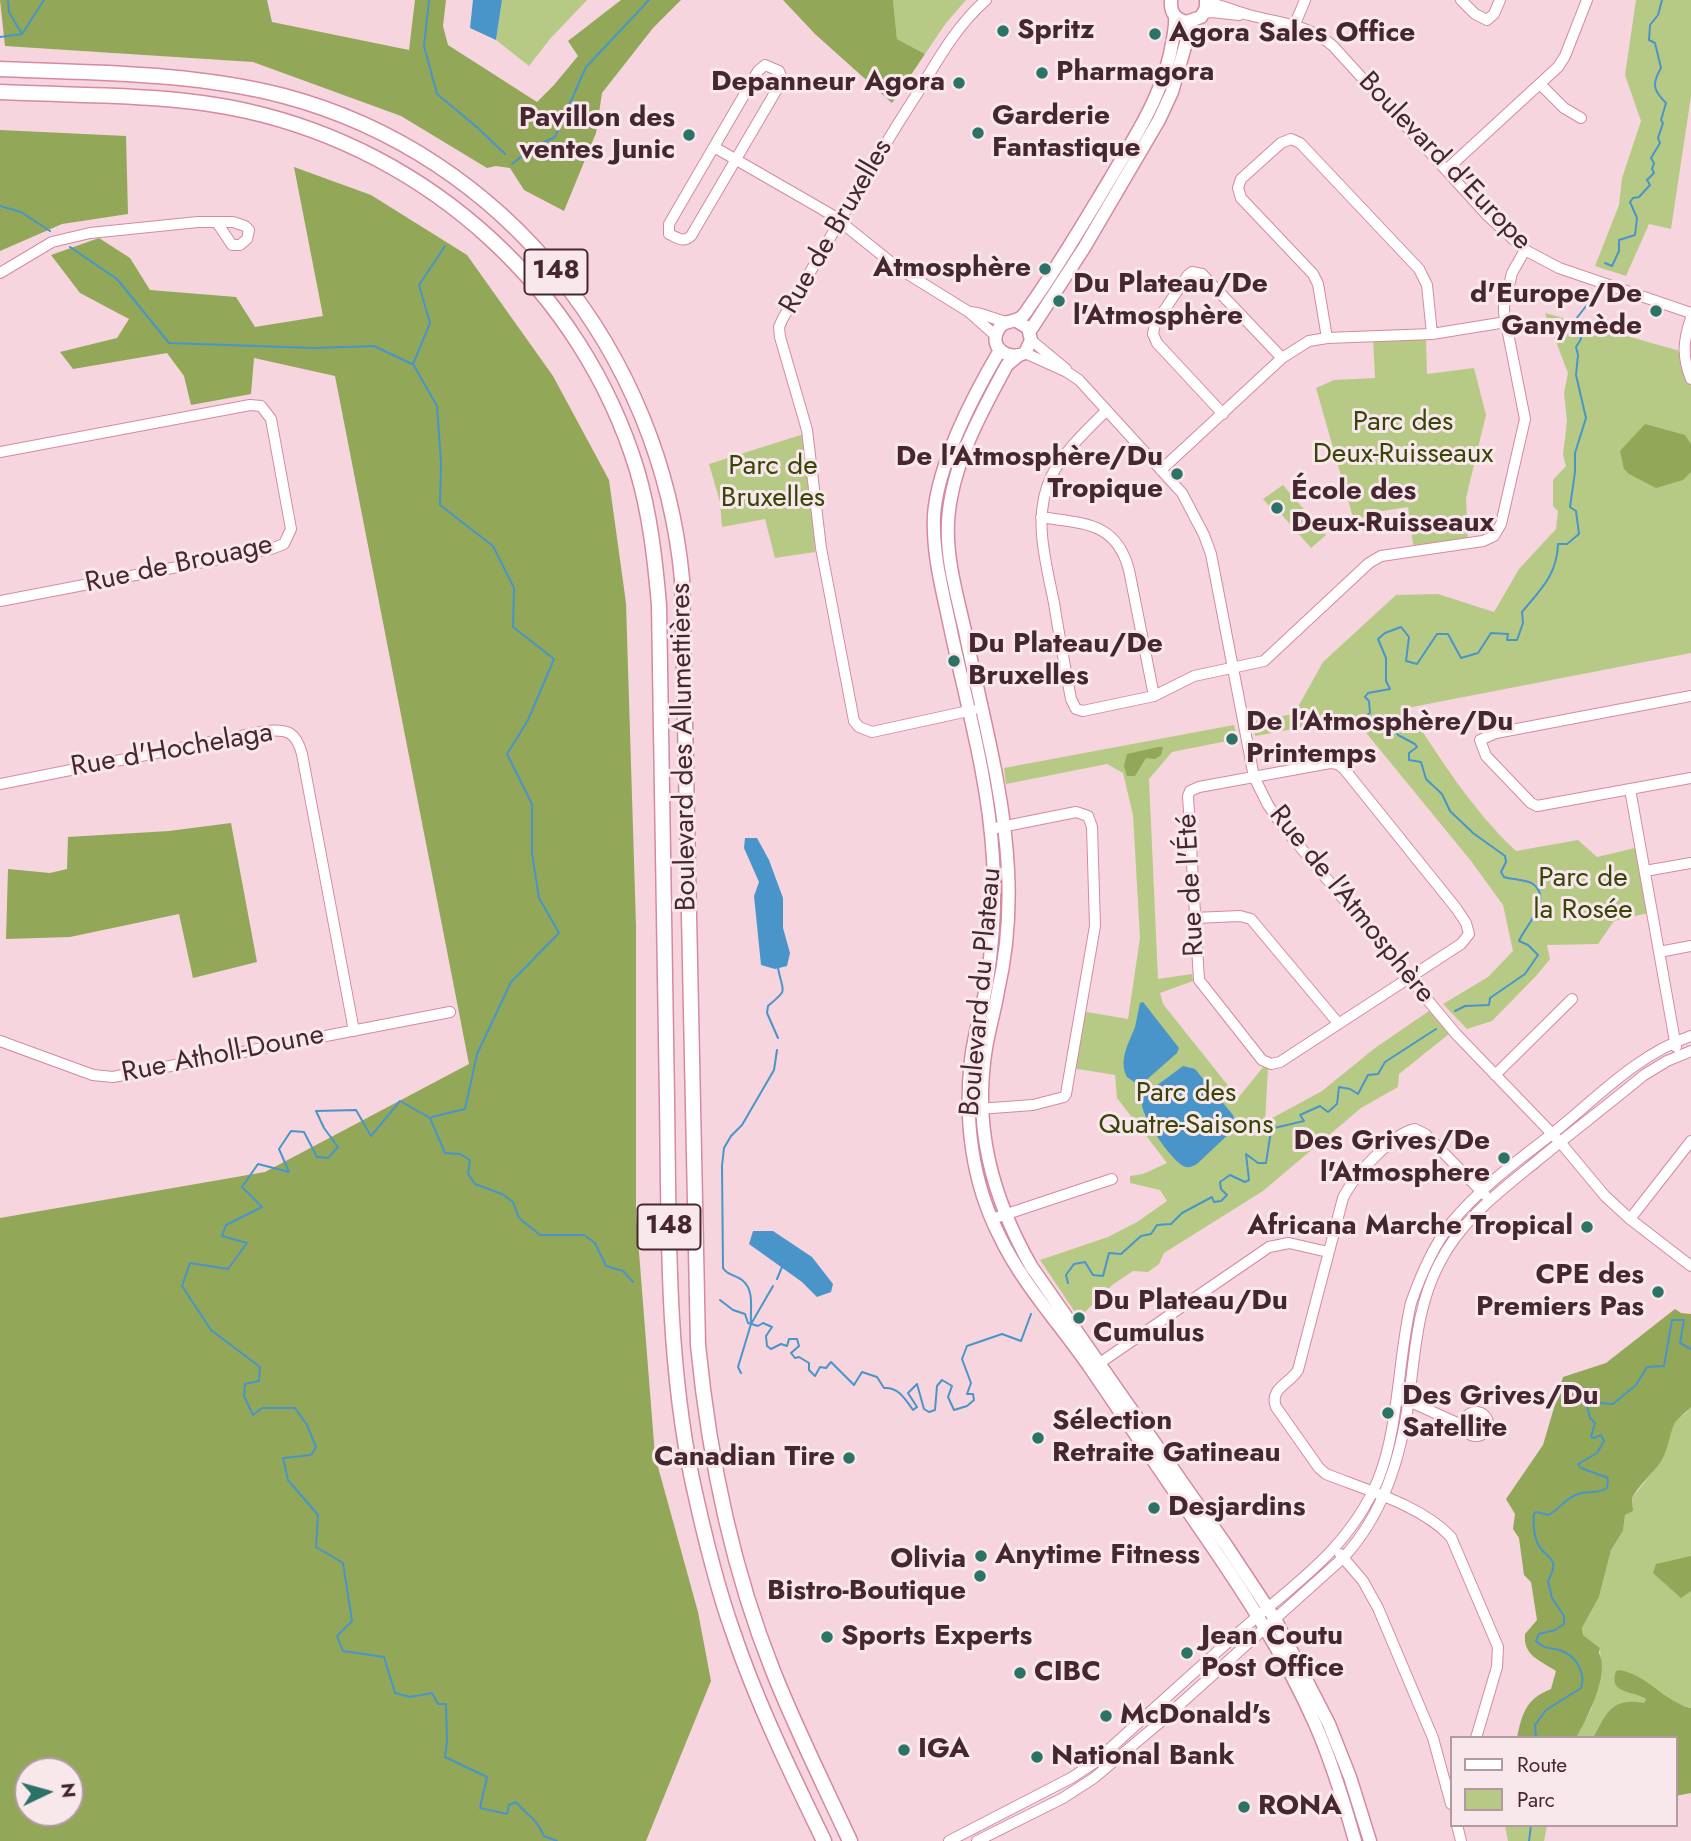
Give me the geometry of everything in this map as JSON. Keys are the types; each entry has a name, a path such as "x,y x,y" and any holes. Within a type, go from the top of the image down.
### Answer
{"highway":[{"name":"Boulevard des Allumettières","path":"0,69 159,76 232,85 284,96 331,112 391,139 453,177 500,214 554,269 595,324 632,389 654,445 671,506 681,560 698,1345 707,1427 728,1533 748,1601 785,1700 850,1841"},
{"name":"Boulevard des Allumettières","path":"0,92 210,104 268,116 308,128 370,155 434,193 486,234 532,280 570,329 596,372 636,468 654,548 659,605 669,1235 673,1351 678,1396 694,1489 724,1606 756,1693 824,1841"},
{"path":"663,856 688,856"},
{"path":"836,1809 857,1841"}],"main road":[{"path":"1170,0 1175,17 1174,35 1165,73 1147,117 1056,270 1023,315 1000,327 996,335 996,344 1000,351 1011,356 1022,354 1039,314 1085,246 1160,120 1172,92 1192,22 1205,5"},
{"path":"1175,17 1192,22"},
{"path":"1011,321 1023,323 1031,336"},
{"name":"Boulevard du Plateau","path":"974,710 938,567 934,516 939,488 951,450 1000,351"},
{"name":"Boulevard du Plateau","path":"1022,354 1007,365 966,448 954,483 949,509 951,563 984,779 997,828 994,893 997,958 987,983 971,1055 976,1109 975,1167 992,1219 1014,1264 1095,1366"},
{"name":"Boulevard du Plateau","path":"976,1109 989,1165 1010,1230 1095,1366 1267,1617 1321,1706 1356,1794 1370,1841"},
{"name":"Boulevard du Plateau","path":"1267,1617 1316,1726 1341,1791 1355,1841"}],"street":[{"name":"Rue de Bruxelles","path":"974,710 880,731 865,730 854,721 821,548 807,430 779,332 783,318 872,164 942,54 986,0"},
{"path":"1295,24 1305,0"},
{"path":"1461,0 1475,14 1487,20 1494,14 1500,0"},
{"path":"1446,170 1562,62 1587,0"},
{"name":"Boulevard d'Europe","path":"1205,5 1295,24 1318,34 1333,46 1446,170 1525,250 1559,268 1691,315"},
{"path":"768,65 779,71 782,79 736,160 691,236 684,240 669,234 669,224 758,71 768,65"},
{"path":"1540,84 1564,108 1581,118"},
{"path":"1327,338 1318,284 1313,274 1241,198 1238,188 1241,179 1281,143 1291,139 1300,143 1423,275 1429,299 1432,334"},
{"path":"714,147 841,221 906,274 969,312 996,335"},
{"path":"0,273 52,242 73,236 198,222 218,224"},
{"path":"1106,411 1075,442 1054,470 1045,492 1041,517 1043,546 1073,705 1083,711 1154,696 1194,676 1268,658 1375,559 1483,541 1499,531 1525,419 1504,306 1510,280 1525,250"},
{"path":"1223,414 1157,343 1153,334 1155,324 1184,278 1192,272 1202,274 1282,358"},
{"path":"969,312 977,312 996,320 1011,321"},
{"path":"1691,315 1683,349 1691,379"},
{"path":"1161,470 1282,358 1309,341 1432,334 1506,322"},
{"name":"Rue de l'Atmosphère","path":"1031,336 1068,372"},
{"name":"Rue de l'Atmosphère","path":"1022,354 1068,372 1079,380 1189,503 1211,554 1254,777 1281,824 1408,978 1495,1075 1560,1142 1605,1196 1691,1266"},
{"name":"Rue de Brouage","path":"0,452 250,405 261,406 271,419 291,528 284,544 271,549 0,601"},
{"path":"1041,517 1094,525 1106,532 1123,552 1154,696"},
{"path":"1691,696 1496,733 1480,740 1486,756 1534,805 1542,806 1691,778"},
{"name":"Rue d'Hochelaga","path":"0,783 266,731 287,731 296,737 302,754 354,1031"},
{"name":"Rue de l'Été","path":"1330,763 1342,766 1457,908 1468,928 1467,938 1280,1062 1271,1064 1262,1060 1199,980 1194,918 1188,803 1190,792 1199,787 1254,777 1330,763"},
{"path":"1630,789 1678,1056"},
{"path":"976,1109 1033,1105 1064,1097 1066,1094 1095,926 1091,827 1088,816 1076,812 997,828"},
{"path":"1645,871 1691,863"},
{"path":"1194,918 1240,916 1251,919 1338,1024"},
{"path":"1659,952 1691,946"},
{"path":"1495,1075 1572,999"},
{"name":"Rue Atholl-Doune","path":"0,1042 103,1077 126,1075 450,1012"},
{"path":"977,1841 1063,1798 1094,1778 1267,1617 1335,1548 1353,1526 1372,1492 1382,1466 1408,1316 1422,1273 1438,1241 1482,1191 1624,1073 1675,1042 1691,1036"},
{"path":"949,1841 1071,1778 1094,1763 1267,1617 1344,1558 1366,1529 1384,1496 1396,1460 1409,1401 1418,1328 1433,1277 1447,1250 1463,1227 1490,1199 1644,1075 1691,1051"},
{"path":"1477,1736 1498,1661 1496,1640 1451,1537 1443,1528 1384,1496 1326,1474 1319,1468 1273,1399 1275,1392 1293,1378 1298,1370 1343,1198 1363,1168 1403,1133 1411,1129 1420,1130 1490,1199"},
{"path":"1630,1219 1691,1141"},
{"path":"992,1219 1112,1179"},
{"path":"1095,1366 1269,1247 1289,1243 1328,1252"},
{"path":"1422,1273 1433,1277"},
{"path":"1396,1394 1464,1426"},
{"path":"1335,1548 1371,1593 1442,1753 1450,1798"}],"green space":[{"path":"0,0 267,0 272,22 409,50 415,0 446,0 443,26 448,45 537,102 578,56 568,41 621,0 681,0 653,28 602,93 596,133 564,211 524,190 510,168 487,168 401,116 253,62 5,46"},
{"path":"502,0 587,0 529,66 496,40"},
{"path":"783,0 893,0 897,39 925,54 892,103 815,34"},
{"path":"893,0 966,0 925,54 897,39"},
{"path":"1636,0 1691,0 1691,96 1671,229 1649,224 1626,276 1595,266 1619,205 1622,178 1641,121 1625,75"},
{"path":"0,130 126,136 128,214 62,224 0,251"},
{"path":"294,167 371,195 467,255 553,376 609,480 626,603 636,926 636,1214 655,1456 698,1612 711,1681 646,1841 0,1841 0,1218 265,1172 469,1064 335,376 254,358 251,394 191,405 184,376 167,353 73,369 60,352 117,338 129,319 80,293 51,255 99,238 130,258 150,290 236,297 255,327 323,316"},
{"name":"Parc de la Rosée","path":"1545,313 1680,351 1691,384 1691,653 1407,708 1471,801 1516,851 1578,840 1597,857 1635,848 1648,913 1614,921 1598,944 1547,945 1550,959 1537,975 1492,1021 1467,1029 1443,1004 1488,977 1513,951 1503,905 1471,861 1354,718 1255,736 1253,721 1294,714 1323,662 1396,595 1438,594 1494,612 1519,569 1556,529 1558,511 1553,506 1553,480 1566,466 1563,455 1567,421 1564,393 1568,373"},
{"name":"Parc des Deux-Ruisseaux","path":"1426,336 1427,374 1474,368 1486,415 1466,498 1468,543 1414,551 1408,507 1376,512 1354,521 1316,388 1334,380 1375,378 1373,339"},
{"path":"1645,424 1685,435 1691,444 1691,472 1683,480 1656,488 1624,469 1620,451"},
{"name":"Parc de Bruxelles","path":"804,434 815,552 775,558 765,519 722,527 720,502 709,464"},
{"path":"1283,485 1326,535 1311,548 1274,506 1271,508 1263,499"},
{"name":"Parc des Quatre-Saisons","path":"1234,725 1237,739 1172,752 1149,779 1158,979 1192,974 1193,981 1160,993 1163,1004 1238,1098 1264,1066 1268,1068 1265,1122 1322,1091 1375,1048 1429,1011 1449,1034 1399,1074 1398,1087 1361,1108 1263,1191 1164,1253 1159,1264 1148,1272 1133,1271 1112,1285 1079,1318 1040,1260 1108,1237 1137,1222 1167,1201 1160,1190 1130,1183 1130,1176 1143,1174 1167,1163 1117,1098 1115,1075 1072,1068 1081,1011 1128,1019 1140,938 1133,815 1123,773 1107,764 1006,784 1004,768"},
{"path":"1163,747 1161,755 1155,759 1146,758 1135,776 1127,776 1124,766 1127,754"},
{"path":"231,823 257,962 193,978 179,914 70,937 6,939 8,869 50,873 67,869 68,837 169,831"},
{"path":"1675,1309 1691,1314 1691,1407 1674,1424 1662,1459 1632,1498 1633,1511 1625,1515 1623,1531 1611,1550 1599,1597 1582,1628 1583,1635 1600,1648 1602,1672 1596,1696 1577,1736 1517,1736 1526,1708 1536,1697 1551,1689 1556,1671 1534,1657 1527,1648 1525,1634 1537,1620 1531,1582 1524,1575 1519,1538 1513,1529 1515,1514 1506,1499 1543,1445 1563,1377 1606,1363"},
{"path":"1691,1407 1691,1708 1674,1703 1628,1672 1630,1692 1646,1699 1644,1704 1634,1702 1618,1705 1602,1721 1594,1736 1577,1736 1591,1710 1601,1668 1600,1648 1583,1635 1582,1628 1599,1597 1611,1550 1623,1531 1625,1515 1633,1507 1632,1498 1659,1464 1677,1418"},
{"path":"1691,1556 1691,1591 1681,1598 1653,1573 1656,1564"},
{"path":"1616,1671 1638,1677 1672,1700 1691,1708 1691,1793 1677,1796 1677,1736 1594,1736 1612,1708 1624,1702 1644,1703 1646,1699 1618,1688 1614,1678"},
{"path":"1505,1827 1547,1827 1544,1841 1508,1841"}],"water":[{"path":"473,0 502,0 496,40 470,28"},
{"path":"745,838 757,838 769,860 783,898 783,928 790,953 787,966 775,969 761,965 754,896 759,882 744,848"},
{"path":"1143,1002 1179,1048 1177,1053 1143,1083 1137,1084 1127,1077 1124,1058 1140,1003"},
{"path":"1183,1066 1195,1069 1233,1115 1235,1123 1233,1130 1197,1164 1189,1167 1180,1164 1158,1138 1142,1107 1142,1101 1148,1092"},
{"path":"753,1231 773,1231 812,1257 833,1284 831,1292 817,1297 802,1282 749,1244"}],"waterway":[{"path":"8,0 9,12 22,34"},
{"path":"0,37 22,34 44,0"},
{"path":"429,0 424,46 437,94 505,154"},
{"path":"512,164 532,148 555,137 586,67 649,0"},
{"path":"1605,263 1612,266 1619,251 1619,240 1635,235 1637,218 1630,202 1650,185 1647,180 1654,173 1651,158 1660,143 1658,138 1666,103 1655,87 1661,68 1655,43 1649,40 1650,25 1658,15 1662,0"},
{"path":"0,206 21,212 50,231"},
{"path":"432,1117 465,1109 477,1054 511,982 559,933 539,898 532,853 532,804 507,754 528,720 554,659 513,627 514,588 493,546 440,505 441,463 437,406 413,364 430,323 419,285 445,246"},
{"path":"70,247 117,279 169,343 314,348 374,346 412,364"},
{"path":"1455,1011 1465,1006 1489,1005 1490,998 1525,974 1538,955 1528,945 1519,941 1536,913 1539,890 1530,882 1504,877 1501,872 1506,862 1505,856 1473,833 1450,811 1442,794 1426,779 1421,762 1409,760 1409,753 1417,747 1415,744 1398,735 1390,725 1362,718 1370,713 1369,701 1365,697 1368,693 1390,689 1386,681 1386,658 1378,639 1385,633 1401,627 1409,637 1406,661 1417,664 1437,634 1448,634 1461,658 1478,653 1491,633 1508,634 1507,640 1517,640 1523,623 1522,612 1551,573 1558,544 1567,544 1579,534 1576,511 1570,507 1575,453 1586,418 1576,375 1576,347 1581,339 1576,319 1594,296 1585,294 1584,289"},
{"path":"778,968 783,990 768,1006 767,1013 778,1038"},
{"path":"1068,1283 1066,1275 1074,1264 1085,1262 1093,1275 1103,1276 1109,1253 1121,1254 1141,1236 1151,1234 1157,1225 1171,1224 1182,1213 1212,1197 1214,1202 1221,1201 1227,1195 1221,1189 1220,1182 1230,1175 1245,1182 1249,1180 1246,1154 1258,1163 1266,1163 1274,1128 1304,1121 1300,1115 1320,1106 1328,1112 1337,1104 1339,1087 1358,1094 1368,1075 1378,1074 1385,1062 1436,1029"},
{"path":"751,1323 749,1289 742,1280 723,1268 722,1166 724,1148 742,1125 774,1070 777,1050"},
{"path":"557,1841 544,1836 535,1821 516,1802 509,1805 507,1814 480,1808 487,1777 445,1757 446,1704 438,1704 432,1693 410,1697 395,1693 384,1657 343,1651 337,1636 352,1621 343,1563 316,1547 318,1515 288,1480 283,1458 311,1455 316,1447 307,1425 295,1408 262,1408 253,1415 244,1396 245,1384 259,1381 260,1367 211,1330 182,1286 190,1263 228,1269 247,1243 222,1236 226,1225 262,1207 242,1187 258,1164 289,1172 279,1149 291,1131 304,1132 317,1157 328,1158 338,1147 316,1111 356,1110 371,1136 400,1101 430,1118 445,1153 460,1154 470,1160 468,1174 475,1184 502,1194 513,1202 519,1218 540,1235 584,1235 595,1243 606,1266 623,1271 633,1282"},
{"path":"777,1279 782,1267"},
{"path":"741,1373 738,1367 751,1324 773,1286"},
{"path":"720,1300 733,1310 745,1314 748,1323 758,1326 763,1323 772,1327 766,1336 767,1346 771,1349 781,1344 787,1346 789,1339 797,1339 799,1346 791,1353 795,1358 799,1357 809,1363 809,1370 815,1376 820,1367 826,1368 831,1362 854,1385 862,1372 877,1377 884,1388 894,1389 901,1394 913,1410 917,1407 908,1393 917,1384 924,1409 929,1412 935,1410 937,1386 942,1380 952,1386 948,1397 954,1410 967,1406 974,1400 973,1394 967,1394 971,1383 962,1359 967,1346 1002,1334 1021,1341 1031,1314"},
{"path":"1536,1736 1535,1725 1546,1710 1581,1688 1582,1677 1579,1666 1572,1657 1562,1651 1542,1646 1536,1641 1539,1634 1555,1630 1564,1624 1564,1616 1552,1598 1548,1581 1553,1562 1537,1542 1534,1514 1536,1512 1549,1515 1574,1496 1607,1488 1608,1478 1581,1468 1578,1464 1597,1453 1604,1441 1601,1435 1591,1437 1595,1423 1590,1418 1586,1402 1613,1404 1636,1385 1647,1367 1664,1366 1672,1320 1684,1320 1680,1343 1691,1349"},
{"path":"1529,1841 1531,1827"}],"place":[{"name":"Spritz","path":"1003,31"},
{"name":"Agora Sales Office","path":"1155,34"},
{"name":"Pharmagora","path":"1042,73"},
{"name":"Depanneur Agora","path":"959,83"},
{"name":"Garderie Fantastique","path":"978,133"},
{"name":"Pavillon des ventes Junic","path":"689,135"},
{"name":"Atmosphère","path":"1045,269"},
{"name":"Du Plateau/De l'Atmosphère","path":"1059,301"},
{"name":"d'Europe/De Ganymède","path":"1656,311"},
{"name":"De l'Atmosphère/Du Tropique","path":"1177,474"},
{"name":"École des Deux-Ruisseaux","path":"1277,508"},
{"name":"Du Plateau/De Bruxelles","path":"954,661"},
{"name":"De l'Atmosphère/Du Printemps","path":"1232,739"},
{"name":"Des Grives/De l'Atmosphere","path":"1504,1158"},
{"name":"Africana Marche Tropical","path":"1587,1227"},
{"name":"CPE des Premiers Pas","path":"1658,1292"},
{"name":"Du Plateau/Du Cumulus","path":"1079,1318"},
{"name":"Des Grives/Du Satellite","path":"1388,1413"},
{"name":"Sélection Retraite Gatineau","path":"1038,1438"},
{"name":"Canadian Tire","path":"849,1458"},
{"name":"Desjardins","path":"1154,1508"},
{"name":"Anytime Fitness","path":"981,1556"},
{"name":"Olivia Bistro-Boutique","path":"980,1576"},
{"name":"Sports Experts","path":"827,1637"},
{"name":"Jean Coutu Post Office","path":"1187,1653"},
{"name":"CIBC","path":"1020,1673"},
{"name":"McDonald's","path":"1106,1716"},
{"name":"IGA","path":"904,1750"},
{"name":"National Bank","path":"1037,1757"},
{"name":"RONA","path":"1244,1807"}]}
